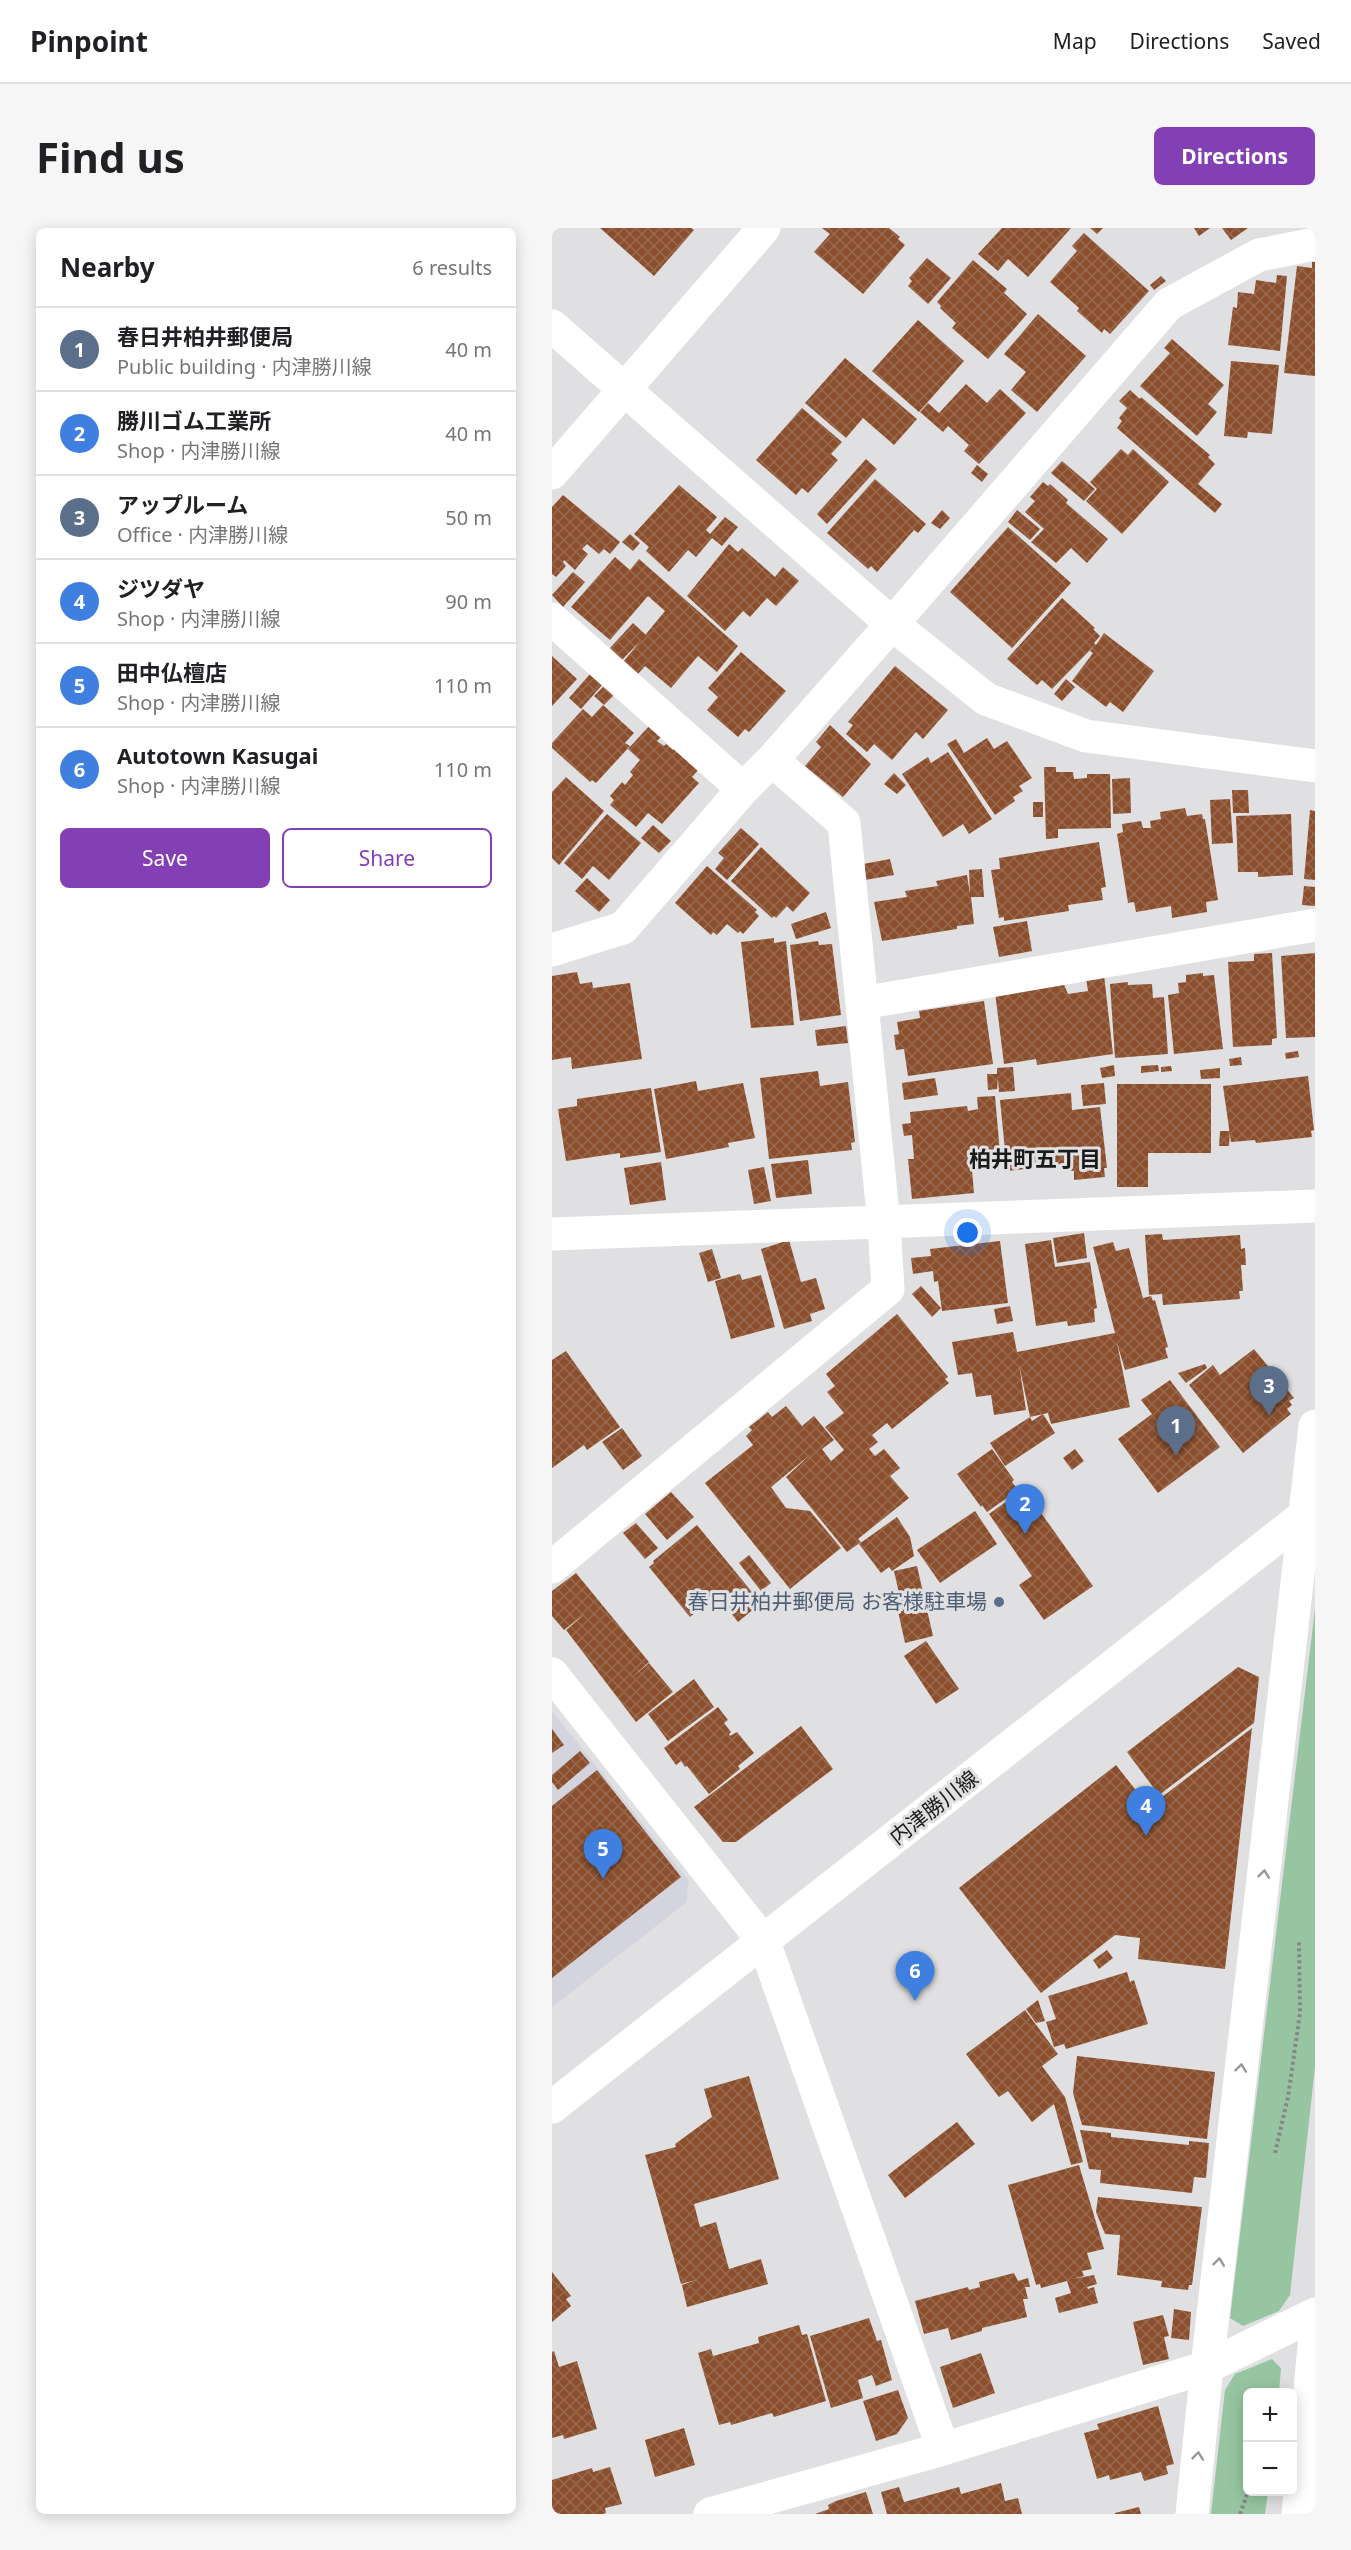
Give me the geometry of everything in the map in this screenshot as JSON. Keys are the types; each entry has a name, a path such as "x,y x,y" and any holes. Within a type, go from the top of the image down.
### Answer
{"street":[{"path":"552,472 764,228"},
{"path":"552,950 623,928 743,789 772,760 892,624 1169,304 1259,255 1315,244"},
{"path":"552,326 892,624 986,699 1086,736 1315,766"},
{"path":"552,619 743,789"},
{"path":"552,1567 888,1289 884,1224 844,823 772,760"},
{"path":"862,1003 1315,926"},
{"path":"552,1234 884,1224 1315,1206"},
{"path":"1192,2514 1207,2367 1310,1511 1315,1426"},
{"name":"内津勝川線","path":"552,2107 1310,1511"},
{"path":"552,1674 764,1942 943,2449"},
{"path":"710,2514 943,2449 1207,2367 1315,2314"},
{"path":"1298,2514 1315,2336"}],"path":[{"path":"1240,2514 1247,2496"}],"shaded area":[{"path":"552,1711 688,1880 687,1902 552,2007"}],"green space":[{"path":"1315,1609 1315,2067 1290,2295 1279,2311 1243,2326 1230,2318"},
{"path":"1272,2359 1281,2368 1279,2388 1243,2388 1243,2496 1267,2496 1265,2514 1211,2514 1225,2390 1235,2374"}],"building":[{"path":"600,228 691,228 694,230 654,276"},
{"path":"822,228 889,228 900,237 898,239 905,245 863,294 814,252 830,234"},
{"path":"1002,228 1071,228 1028,277 1008,259 998,271 978,254"},
{"path":"1090,228 1103,228 1097,234"},
{"path":"1194,228 1210,228 1199,236"},
{"path":"1222,228 1248,228 1231,240"},
{"path":"1084,233 1149,291 1110,334 1104,329 1102,333 1050,282 1077,251 1072,246"},
{"path":"927,258 951,278 928,304 908,286 912,281 909,278"},
{"path":"973,260 1007,289 1004,293 1027,314 988,359 952,328 956,323 940,308 937,302"},
{"path":"1312,262 1315,262 1315,376 1284,373 1297,266 1312,268"},
{"path":"1277,275 1287,276 1280,351 1228,345 1233,307 1237,308 1238,292 1254,294 1256,280 1276,283"},
{"path":"1161,276 1166,281 1154,290 1150,285"},
{"path":"1038,314 1086,356 1037,412 1011,390 1026,372 1004,354"},
{"path":"918,320 964,361 919,412 872,371"},
{"path":"1172,339 1224,385 1208,404 1217,412 1197,436 1140,386 1170,353 1164,348"},
{"path":"845,358 917,419 894,445 863,418 846,438 805,403"},
{"path":"1231,361 1279,365 1272,434 1248,432 1247,438 1224,436"},
{"path":"966,384 987,403 1000,389 1026,413 979,464 964,451 969,445 948,426 943,432 920,412 928,403 939,413"},
{"path":"1130,390 1210,455 1208,457 1215,464 1198,484 1222,504 1215,513 1117,428 1122,421 1119,418 1127,408 1119,401"},
{"path":"802,408 842,442 831,454 838,460 808,493 802,488 796,495 756,460"},
{"path":"1121,449 1128,455 1133,449 1169,482 1122,534 1086,501 1097,489 1090,482"},
{"path":"866,459 877,469 827,524 817,514"},
{"path":"1062,461 1095,489 1084,501 1051,473"},
{"path":"977,465 988,474 982,482 971,473"},
{"path":"875,479 926,524 918,533 914,530 877,572 871,566 868,569 827,533"},
{"path":"1043,482 1048,486 1050,484 1068,500 1066,503 1108,539 1087,563 1071,548 1056,563 1031,542 1044,529 1025,512 1035,501 1030,497"},
{"path":"679,485 717,517 706,530 710,534 725,517 738,527 722,546 712,538 696,557 688,550 669,572 646,551 649,547 634,534"},
{"path":"563,495 620,542 610,554 604,549 599,554 587,544 582,549 588,554 575,570 564,560 566,566 556,577 552,574 552,507"},
{"path":"942,510 950,518 940,529 931,523"},
{"path":"1017,510 1040,529 1030,540 1008,522"},
{"path":"1008,527 1071,583 1012,648 950,592"},
{"path":"630,534 640,543 633,551 622,542"},
{"path":"729,544 738,552 742,548 775,577 783,567 799,581 776,606 767,598 750,617 743,611 725,631 687,596"},
{"path":"615,557 630,570 639,559 738,646 717,672 698,656 671,688 645,666 638,674 623,662 665,611 648,596 610,640 571,607"},
{"path":"573,572 585,582 563,607 552,595"},
{"path":"1062,598 1095,628 1093,629 1100,636 1094,643 1096,645 1104,633 1154,671 1123,712 1110,702 1106,707 1072,681 1093,653 1090,651 1094,646 1052,689 1042,680 1037,685 1007,659"},
{"path":"633,623 646,635 622,660 610,648"},
{"path":"741,652 786,691 749,732 745,729 738,737 707,710 718,697 708,688"},
{"path":"552,656 577,679 552,706"},
{"path":"895,666 948,710 923,739 916,732 892,760 874,744 867,752 846,734 853,725 848,722"},
{"path":"591,673 603,684 581,709 569,698"},
{"path":"1066,679 1075,687 1062,701 1054,694"},
{"path":"605,685 615,694 604,705 594,696"},
{"path":"603,705 634,733 625,743 630,746 596,783 592,780 590,782 552,748 552,743 583,709 592,717"},
{"path":"651,724 663,735 657,741 675,749 699,769 692,777 699,783 662,824 648,813 636,827 610,805 614,800 610,796 622,782 625,785 633,775 630,772 640,760 628,749"},
{"path":"830,725 871,764 843,797 805,766 821,747 816,742"},
{"path":"987,738 994,749 1007,741 1032,778 1019,786 1023,791 1013,797 1015,801 995,815 947,744 956,739 964,753"},
{"path":"948,752 992,819 969,834 963,824 943,837 902,774 928,757 931,763"},
{"path":"1044,767 1056,767 1056,772 1073,772 1074,779 1087,778 1087,774 1110,774 1111,828 1058,829 1058,838 1046,839"},
{"path":"894,773 906,785 897,794 884,784"},
{"path":"566,777 604,811 559,865 552,858 552,792"},
{"path":"1130,778 1131,813 1113,814 1112,779"},
{"path":"1232,790 1248,790 1249,813 1233,813"},
{"path":"1230,799 1233,843 1212,844 1210,800"},
{"path":"1033,802 1043,802 1043,817 1033,817"},
{"path":"1185,808 1187,816 1202,814 1205,819 1218,900 1206,902 1207,912 1172,918 1171,906 1136,912 1134,902 1128,903 1117,834 1123,832 1122,824 1141,821 1143,828 1151,828 1150,821 1161,819 1160,812"},
{"path":"1310,810 1315,811 1315,880 1304,879"},
{"path":"607,814 641,843 609,880 593,866 582,879 564,863"},
{"path":"1291,814 1293,875 1258,877 1258,872 1238,872 1236,816"},
{"path":"653,825 671,841 659,853 641,838"},
{"path":"741,828 759,844 727,880 715,869 724,858 718,853"},
{"path":"1099,842 1106,887 1101,888 1103,900 1068,905 1069,911 1004,921 1004,917 999,918 991,870 1000,869 999,858"},
{"path":"761,847 810,893 793,912 787,906 776,918 774,916 772,918 731,881"},
{"path":"890,859 894,875 865,880 863,864"},
{"path":"707,866 757,910 755,912 759,916 743,934 740,931 738,933 727,924 717,935 713,932 711,935 675,903"},
{"path":"982,869 984,897 971,897 974,924 957,926 957,929 882,941 874,902 907,897 905,891 938,886 936,881 967,875 970,894 969,870"},
{"path":"587,878 610,900 599,912 575,891"},
{"path":"1304,886 1315,887 1315,906 1302,905"},
{"path":"826,912 831,928 796,939 791,924"},
{"path":"1027,921 1032,951 999,957 993,927"},
{"path":"774,938 774,943 786,941 794,1025 751,1028 741,942"},
{"path":"818,941 819,945 832,944 841,1015 800,1021 790,945"},
{"path":"1272,953 1277,1038 1272,1039 1272,1045 1233,1047 1228,962 1254,961 1254,954"},
{"path":"1315,953 1315,1037 1286,1038 1281,956"},
{"path":"577,972 580,984 592,982 593,988 630,983 642,1059 572,1069 571,1057 552,1060 552,976"},
{"path":"1203,973 1203,976 1214,975 1223,1049 1174,1054 1168,995 1179,993 1178,983 1186,982 1186,975"},
{"path":"1104,975 1113,1054 1037,1065 1036,1059 1004,1064 995,992 1063,982 1068,994 1088,991 1086,978"},
{"path":"1128,982 1128,985 1152,984 1153,998 1164,997 1168,1054 1115,1058 1110,984"},
{"path":"984,1001 993,1064 908,1076 904,1049 896,1050 894,1035 899,1034 897,1022 920,1018 919,1011"},
{"path":"846,1026 848,1043 817,1046 815,1030"},
{"path":"1298,1051 1299,1057 1286,1059 1285,1053"},
{"path":"1241,1057 1242,1065 1230,1066 1229,1059"},
{"path":"1114,1065 1115,1076 1102,1078 1100,1068"},
{"path":"1158,1065 1159,1071 1141,1073 1141,1066"},
{"path":"1171,1066 1172,1071 1161,1072 1161,1067"},
{"path":"1013,1067 1015,1091 999,1092 998,1079 997,1089 988,1090 987,1074 997,1074 997,1068"},
{"path":"1220,1068 1220,1078 1201,1079 1200,1070"},
{"path":"818,1071 820,1086 848,1082 855,1142 851,1143 852,1150 769,1159 760,1078"},
{"path":"1308,1076 1314,1130 1311,1131 1312,1137 1256,1143 1255,1140 1231,1142 1223,1086"},
{"path":"935,1078 938,1095 904,1100 902,1083"},
{"path":"696,1081 698,1091 743,1083 755,1138 728,1143 729,1147 666,1159 654,1089"},
{"path":"1104,1083 1106,1104 1083,1106 1081,1085"},
{"path":"1117,1084 1211,1084 1211,1153 1148,1153 1148,1187 1117,1187"},
{"path":"651,1088 661,1152 620,1158 620,1153 566,1161 558,1109 577,1106 577,1099"},
{"path":"1071,1093 1072,1110 1100,1107 1107,1168 1104,1168 1105,1177 1074,1180 1069,1154 1064,1155 1064,1165 1007,1171 1000,1100"},
{"path":"995,1096 1000,1153 997,1156 971,1159 974,1193 912,1199 908,1159 914,1159 912,1135 904,1136 902,1124 911,1123 910,1112 967,1106 968,1111 978,1109 977,1097"},
{"path":"1220,1131 1230,1131 1229,1146 1219,1146"},
{"path":"808,1160 812,1194 776,1198 771,1164"},
{"path":"661,1162 666,1200 630,1205 624,1168"},
{"path":"764,1167 771,1201 754,1204 748,1170"},
{"path":"1084,1233 1087,1258 1057,1263 1053,1238"},
{"path":"1162,1234 1163,1240 1240,1235 1241,1249 1245,1248 1246,1265 1241,1265 1243,1291 1239,1291 1240,1299 1163,1305 1162,1294 1149,1295 1145,1235"},
{"path":"789,1240 801,1282 816,1278 825,1309 810,1314 812,1321 784,1329 761,1249"},
{"path":"1051,1240 1055,1267 1090,1262 1097,1308 1094,1309 1095,1322 1068,1326 1067,1321 1036,1326 1025,1244"},
{"path":"1000,1241 1008,1303 942,1311 938,1281 934,1282 933,1271 913,1274 911,1258 931,1256 930,1249"},
{"path":"1113,1242 1116,1251 1129,1248 1143,1298 1151,1296 1153,1301 1155,1300 1168,1347 1165,1348 1168,1358 1125,1370 1117,1343 1130,1407 1051,1424 1048,1413 1030,1417 1019,1364 1026,1410 994,1415 991,1395 976,1397 972,1373 958,1375 952,1342 1013,1332 1017,1352 1115,1333 1093,1247"},
{"path":"712,1249 721,1278 708,1282 699,1253"},
{"path":"740,1274 742,1280 761,1275 775,1327 731,1339 715,1281"},
{"path":"921,1286 941,1308 932,1317 912,1294"},
{"path":"1010,1306 1013,1321 997,1324 994,1309"},
{"path":"897,1314 948,1377 945,1379 949,1383 892,1429 887,1423 872,1435 878,1442 869,1449 875,1456 884,1449 900,1468 890,1476 909,1498 858,1539 861,1542 847,1552 786,1477 811,1454 771,1487 786,1508 810,1511 841,1548 790,1589 705,1483 753,1445 746,1436 752,1430 749,1427 768,1412 772,1417 786,1406 802,1426 814,1416 834,1440 822,1449 831,1461 844,1450 825,1427 844,1413 827,1392 835,1386 826,1374"},
{"path":"1254,1349 1294,1398 1289,1401 1292,1405 1287,1409 1291,1414 1243,1453 1189,1385 1213,1365 1220,1375"},
{"path":"566,1351 620,1427 587,1450 584,1445 552,1468 552,1360"},
{"path":"1205,1364 1207,1368 1186,1383 1178,1373"},
{"path":"1170,1380 1220,1447 1158,1493 1118,1439 1152,1414 1141,1400"},
{"path":"1043,1414 1055,1433 1005,1466 990,1443 1030,1417 1032,1421"},
{"path":"622,1428 642,1456 623,1470 602,1442"},
{"path":"992,1449 1014,1480 1012,1482 1018,1490 987,1512 957,1474"},
{"path":"1075,1449 1084,1461 1072,1470 1063,1458"},
{"path":"1024,1489 1093,1586 1044,1620 1019,1585 1032,1576 989,1514"},
{"path":"671,1492 694,1517 667,1540 645,1514"},
{"path":"975,1511 997,1544 940,1583 917,1550"},
{"path":"897,1517 910,1537 914,1556 892,1571 889,1567 881,1573 859,1544"},
{"path":"636,1523 658,1548 645,1559 623,1533"},
{"path":"697,1525 761,1603 738,1622 717,1595 690,1617 649,1567 654,1563 653,1561"},
{"path":"749,1555 771,1583 761,1591 739,1563"},
{"path":"917,1566 933,1636 905,1643 898,1611 903,1611 894,1571"},
{"path":"576,1573 649,1662 630,1679 649,1663 673,1692 636,1722 566,1630 586,1613 564,1630 552,1616 552,1591"},
{"path":"926,1641 959,1689 936,1704 904,1656"},
{"path":"1238,1667 1259,1677 1254,1723 1159,1795 1127,1752"},
{"path":"694,1679 714,1707 668,1741 648,1714"},
{"path":"718,1707 728,1720 724,1723 731,1732 730,1736 737,1732 754,1753 738,1766 740,1769 709,1794 687,1766 685,1767 681,1761 676,1765 664,1748"},
{"path":"801,1726 833,1769 736,1842 723,1842 694,1807"},
{"path":"1252,1728 1225,1969 1138,1959 1140,1938 1115,1935 1041,1993 959,1888 1116,1765 1149,1807"},
{"path":"552,1729 564,1745 552,1753"},
{"path":"580,1751 590,1763 558,1790 552,1782 552,1775"},
{"path":"597,1770 681,1877 552,1978 552,1806"},
{"path":"1107,1950 1113,1958 1099,1969 1093,1960"},
{"path":"1127,1972 1130,1982 1134,1980 1148,2024 1066,2049 1064,2044 1054,2047 1046,2022 1056,2019 1048,1996"},
{"path":"1038,2000 1045,2021 1036,2023 1026,2009"},
{"path":"1025,2010 1058,2054 1042,2066 1065,2097 1083,2162 1071,2165 1054,2104 1032,2122 1008,2091 999,2097 966,2054"},
{"path":"1077,2056 1215,2072 1207,2139 1082,2125 1073,2093"},
{"path":"749,2076 779,2179 694,2204 700,2227 716,2222 729,2269 761,2259 768,2284 687,2307 682,2285 696,2280 681,2284 645,2155 676,2147 675,2144 712,2117 704,2089"},
{"path":"957,2122 975,2144 905,2198 888,2175"},
{"path":"1080,2130 1111,2133 1111,2137 1189,2145 1189,2141 1209,2143 1206,2178 1194,2177 1192,2193 1100,2183 1101,2170 1089,2169"},
{"path":"1079,2165 1104,2249 1087,2253 1092,2269 1082,2271 1084,2276 1072,2279 1094,2275 1097,2284 1087,2287 1088,2289 1094,2287 1098,2303 1059,2313 1055,2298 1071,2293 1067,2281 1041,2288 1040,2284 1036,2285 1008,2185"},
{"path":"1098,2197 1202,2207 1192,2285 1189,2285 1188,2290 1161,2287 1162,2281 1117,2275 1120,2235 1105,2234 1096,2212"},
{"path":"552,2272 571,2296 566,2299 571,2306 552,2322"},
{"path":"1014,2273 1018,2281 1028,2278 1030,2287 1025,2287 1028,2299 1023,2299 1027,2317 982,2328 982,2331 951,2340 948,2328 924,2334 915,2301 968,2287 969,2290 980,2287 979,2282"},
{"path":"1174,2309 1191,2312 1189,2340 1171,2338"},
{"path":"1163,2315 1169,2336 1164,2337 1169,2359 1143,2365 1133,2322"},
{"path":"869,2318 877,2341 881,2340 892,2380 876,2386 872,2375 858,2380 863,2398 831,2408 810,2336"},
{"path":"799,2325 802,2335 807,2334 826,2401 774,2417 772,2413 731,2425 730,2422 719,2425 698,2353 711,2349 713,2356 759,2343 758,2337"},
{"path":"554,2351 559,2367 577,2361 597,2429 564,2439 563,2435 552,2438 552,2352"},
{"path":"981,2353 995,2393 953,2408 940,2367"},
{"path":"898,2390 908,2418 897,2434 876,2441 863,2401"},
{"path":"1158,2406 1174,2464 1166,2466 1168,2474 1144,2481 1141,2472 1110,2480 1109,2475 1097,2479 1084,2433 1099,2429 1097,2424"},
{"path":"684,2428 695,2465 655,2477 645,2440"},
{"path":"610,2467 622,2504 605,2508 606,2513 603,2514 552,2514 552,2480 592,2468 593,2472"},
{"path":"1001,2483 1005,2501 1018,2498 1022,2514 887,2514 881,2492 899,2487 904,2502 959,2487 961,2494"},
{"path":"866,2492 873,2514 815,2514 829,2509 828,2505 836,2501"},
{"path":"1139,2507 1141,2514 1115,2514 1115,2513"}],"place":[{"name":"アップルーム","path":"1269,1416"},
{"name":"春日井柏井郵便局","path":"1176,1456"},
{"name":"勝川ゴム工業所","path":"1025,1534"},
{"name":"春日井柏井郵便局 お客様駐車場","path":"999,1602"},
{"name":"ジツダヤ","path":"1146,1836"},
{"name":"田中仏檀店","path":"603,1879"},
{"name":"Autotown Kasugai","path":"915,2001"}],"district":[{"name":"柏井町五丁目","path":"1035,1159"}]}
